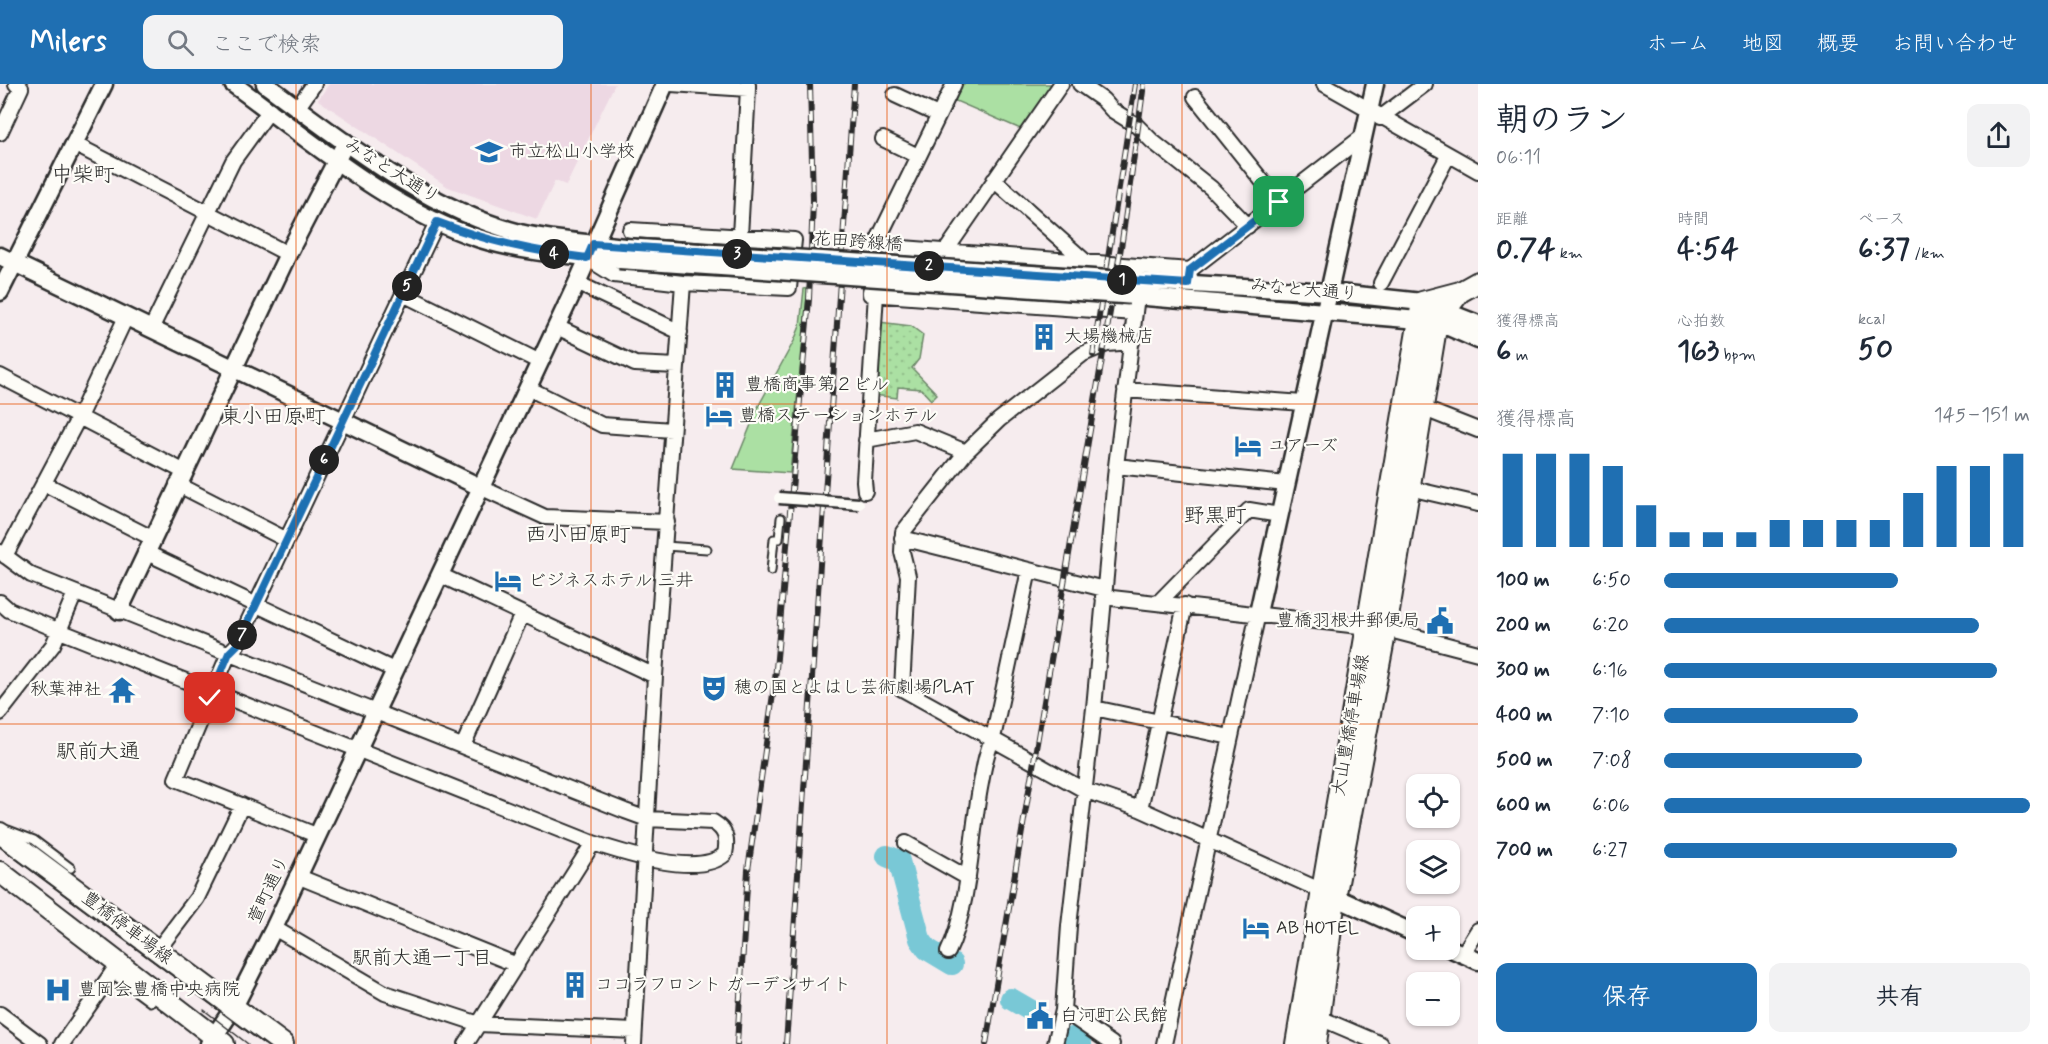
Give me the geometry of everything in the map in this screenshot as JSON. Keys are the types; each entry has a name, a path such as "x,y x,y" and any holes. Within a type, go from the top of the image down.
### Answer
{"main road":[{"path":"1431,313 1478,282"},
{"name":"大山豊橋停車場線","path":"1377,628 1409,488 1422,408 1431,313"},
{"name":"大山豊橋停車場線","path":"1296,1044 1329,894 1431,313"},
{"name":"豊橋停車場線","path":"0,832 283,1044"},
{"name":"豊橋停車場線","path":"0,872 115,968 216,1041"},
{"name":"大山豊橋停車場線","path":"1316,1044 1329,894"}],"street":[{"path":"0,133 21,88 16,84"},
{"path":"0,292 7,260 74,144 104,84"},
{"name":"みなと大通り","path":"233,84 398,201 437,222 480,238 526,250 622,254"},
{"name":"みなと大通り","path":"265,84 346,142 440,202 485,221 590,251"},
{"path":"298,107 314,84"},
{"name":"萱町通り","path":"216,1041 274,928 482,488 577,283 665,84"},
{"path":"671,84 748,87 740,236"},
{"path":"954,84 875,248 1087,262 1189,277 1248,226 1362,137"},
{"path":"945,252 1061,84"},
{"path":"1080,84 1103,100 1112,110 1136,125 1152,141 1211,188 1248,226"},
{"path":"1324,84 1478,171"},
{"path":"1164,1044 1362,137 1375,114 1375,84"},
{"path":"1375,114 1425,84"},
{"path":"895,95 938,115"},
{"path":"1195,97 1279,202"},
{"path":"151,329 233,161 270,110"},
{"path":"883,139 918,156"},
{"path":"119,611 288,254 346,142"},
{"path":"74,144 288,254"},
{"path":"1382,283 1448,156"},
{"path":"994,180 1087,262"},
{"path":"316,835 176,779 229,653 237,645 437,222"},
{"path":"590,251 615,275 683,283 789,288 794,240 630,230"},
{"name":"花田跨線橋","path":"622,254 1130,296"},
{"path":"7,260 545,518 667,522"},
{"name":"みなと大通り","path":"1130,296 1189,277 1329,292 1478,324"},
{"path":"577,283 680,333"},
{"path":"274,928 385,993 479,1024 634,1038 655,676 683,283"},
{"path":"779,498 862,498 873,292 1130,296 1132,342 1116,466 1094,708 1069,926 1063,1010 1055,1044"},
{"path":"403,294 540,362"},
{"name":"みなと大通り","path":"1130,296 1325,310 1431,313 1478,340"},
{"path":"0,602 9,610 60,631 593,843 644,860 710,864 725,854 727,844 722,827 712,822 647,819 31,576 3,554 45,483 80,417 126,317"},
{"path":"556,327 635,364 677,366"},
{"path":"1132,342 1107,344 1083,354 999,420 966,453 903,532 902,552 908,576 902,688 1084,790 1140,809 1406,929"},
{"path":"0,376 80,417 285,540"},
{"path":"528,388 602,424 672,429"},
{"path":"1125,390 1303,403"},
{"path":"1422,408 1478,430"},
{"path":"866,440 915,431 966,453"},
{"path":"1116,466 1286,484"},
{"path":"45,483 149,545 256,604 394,670"},
{"path":"1409,488 1474,503 1478,489"},
{"path":"1159,602 1249,510 1280,515"},
{"path":"902,538 1029,570 1104,593 1159,602 1377,628 1478,653"},
{"path":"948,952 954,940 968,878 974,817 987,748 993,738 1029,570"},
{"path":"440,575 655,676"},
{"path":"1,708 53,645 75,593"},
{"path":"1140,809 1185,605"},
{"path":"463,746 522,614"},
{"path":"1094,708 1230,737"},
{"path":"157,951 197,898 242,805"},
{"path":"465,1044 593,843"},
{"path":"906,843 968,878"},
{"path":"297,876 516,965"},
{"path":"1463,954 1478,930"},
{"path":"62,1044 115,968"},
{"path":"1063,1010 1112,1044"},
{"path":"0,1014 40,1044"},
{"path":"1320,1018 1382,1044"}],"lane":[{"path":"771,571 774,539 779,539 781,518"},
{"path":"665,546 707,549"},
{"path":"0,827 34,840 71,868"},
{"path":"115,968 150,1002"}],"shaded area":[{"name":"市立松山小学校","path":"329,84 615,84 566,185 555,181 537,219 448,187 318,100"}],"green space":[{"path":"960,84 1054,84 1023,130 951,99"},
{"path":"808,288 790,473 733,469 759,405 794,341 800,326 804,289"},
{"path":"879,322 911,326 923,335 919,359 912,368 937,394 931,400 921,389 898,387 897,398 874,395"}],"waterway":[{"path":"887,856 899,861 920,939 927,949 952,964"},
{"path":"1011,999 1030,1010"},
{"path":"1073,1038 1081,1044"}],"tram line":[{"path":"0,847 264,1044"},
{"path":"204,1010 248,1044"}],"railway":[{"path":"737,1044 748,870 775,680 809,299 813,201 810,84"},
{"path":"786,1044 854,84"},
{"path":"1093,355 1135,84"},
{"path":"986,1044 1122,241 1144,84"}],"place":[{"name":"市立松山小学校","path":"489,152"},
{"name":"大場機械店","path":"1044,337"},
{"name":"豊橋商事第２ビル","path":"725,385"},
{"name":"豊橋ステーションホテル","path":"719,416"},
{"name":"ユアーズ","path":"1248,446"},
{"name":"ビジネスホテル 三井","path":"508,581"},
{"name":"豊橋羽根井郵便局","path":"1440,621"},
{"name":"穂の国とよはし芸術劇場PLAT","path":"714,688"},
{"name":"秋葉神社","path":"122,690"},
{"name":"AB HOTEL","path":"1256,928"},
{"name":"ココラフロント ガーデンサイト","path":"575,985"},
{"name":"豊岡会豊橋中央病院","path":"58,990"},
{"name":"白河町公民館","path":"1040,1016"}],"district":[{"name":"中柴町","path":"83,175"},
{"name":"東小田原町","path":"273,417"},
{"name":"野黒町","path":"1215,516"},
{"name":"西小田原町","path":"578,535"},
{"name":"駅前大通","path":"98,752"},
{"name":"駅前大通一丁目","path":"422,958"}],"route":[{"path":"210,698 229,653 237,645 437,222 480,238 526,250 587,258 593,244 1188,284 1190,270 1279,202"}]}
